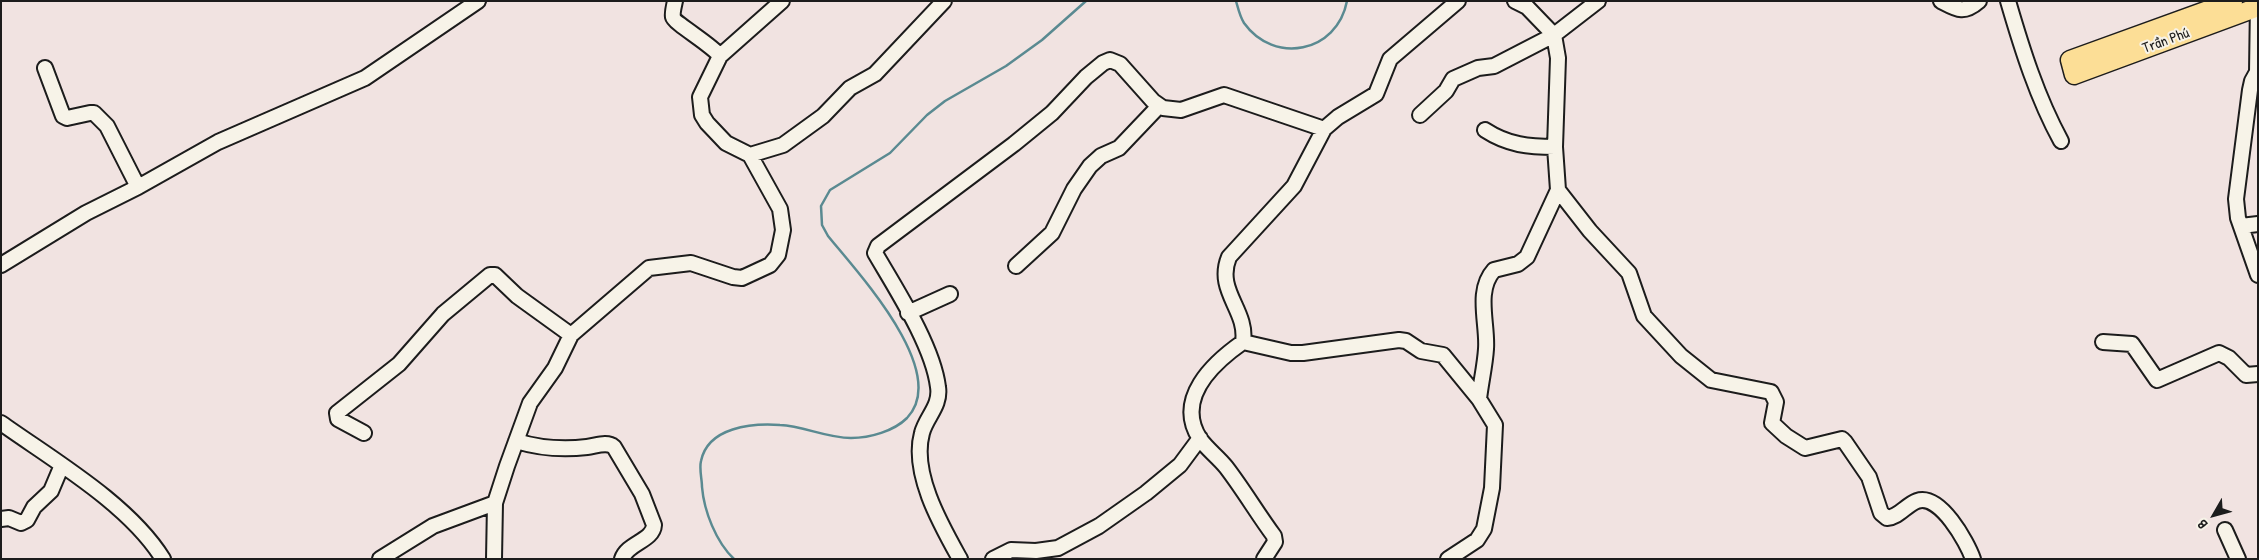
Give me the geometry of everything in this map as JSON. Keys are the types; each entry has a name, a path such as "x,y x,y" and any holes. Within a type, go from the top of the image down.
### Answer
{"main road":[{"name":"Trần Phú","path":"2233,1 2072,68 2257,5"}],"street":[{"path":"1,266 78,217 138,187 218,142 365,78 478,1"},
{"path":"675,1 673,17 675,21 695,33 720,56"},
{"path":"494,559 495,502 530,403 555,368 570,335 649,268 691,263 733,277 742,278 775,261 782,240 783,219 780,209 750,155 726,143 702,115 700,97 720,56 782,1"},
{"path":"750,155 783,145 822,116 850,88 875,74 944,1"},
{"path":"1264,559 1275,542 1274,536 1225,466 1200,438 1191,411 1197,388 1212,367 1243,342 1244,327 1224,277 1229,257 1294,186 1324,129 1338,117 1376,94 1390,59 1458,1"},
{"path":"1478,399 1486,353 1484,294 1487,280 1494,270 1518,264 1527,257 1558,190 1555,147 1558,58 1554,34 1527,7 1515,1"},
{"path":"1420,115 1446,91 1453,79 1478,68 1494,66 1554,34 1598,1"},
{"path":"1941,1 1964,10 1968,10 1980,1"},
{"path":"2008,1 2042,102 2061,140"},
{"path":"2257,5 2257,72 2250,90 2236,200 2238,218 2251,261 2258,275"},
{"path":"960,559 935,512 920,462 922,433 935,407 938,386 925,347 875,253 880,244 959,187 1035,128 1103,63 1110,60 1118,62 1159,106 1172,110 1181,110 1224,95 1324,129"},
{"path":"45,68 63,116 67,118 90,112 103,121 138,187"},
{"path":"1016,266 1052,233 1066,205 1090,166 1101,156 1119,148 1159,106"},
{"path":"1485,130 1496,137 1519,145 1555,147"},
{"path":"1558,190 1590,231 1629,273 1644,316 1696,370 1710,380 1770,392 1776,402 1772,423 1802,447 1811,448 1842,439 1869,477 1881,513 1887,518 1895,516 1916,501 1934,502 1961,532 1973,559"},
{"path":"2241,226 2258,224"},
{"path":"364,433 338,419 338,413 399,364 443,314 490,275 495,275 517,296 570,335"},
{"path":"908,313 950,294"},
{"path":"1243,342 1291,353 1303,353 1406,341 1422,351 1442,355 1478,399 1495,424 1496,430 1492,488 1486,521 1479,538 1448,559"},
{"path":"2103,342 2132,344 2157,380 2219,353 2229,358 2246,375 2258,374"},
{"path":"1,423 62,465 142,529 162,559"},
{"path":"993,559 1011,550 1036,551 1058,548 1099,526 1167,476 1187,457 1200,438"},
{"path":"516,441 540,448 573,448 609,444 614,448 642,494 654,525 652,533 627,550 622,559"},
{"path":"1,519 9,518 21,523 27,520 34,507 50,491 62,465"},
{"path":"380,559 433,526 495,502"},
{"path":"2225,530 2238,559"}],"waterway":[{"path":"734,559 716,535 708,516 703,496 700,464 705,450 712,441 722,434 733,430 757,425 798,427 833,436 851,438 866,437 889,430 902,423 907,418 917,398 917,375 909,350 895,323 859,273 828,236 822,225 821,206 830,190 890,153 927,115 945,101 1006,66 1042,40 1086,1"},
{"path":"1236,1 1244,23 1257,36 1271,45 1287,48 1303,47 1318,42 1331,32 1341,19 1347,1"}]}
